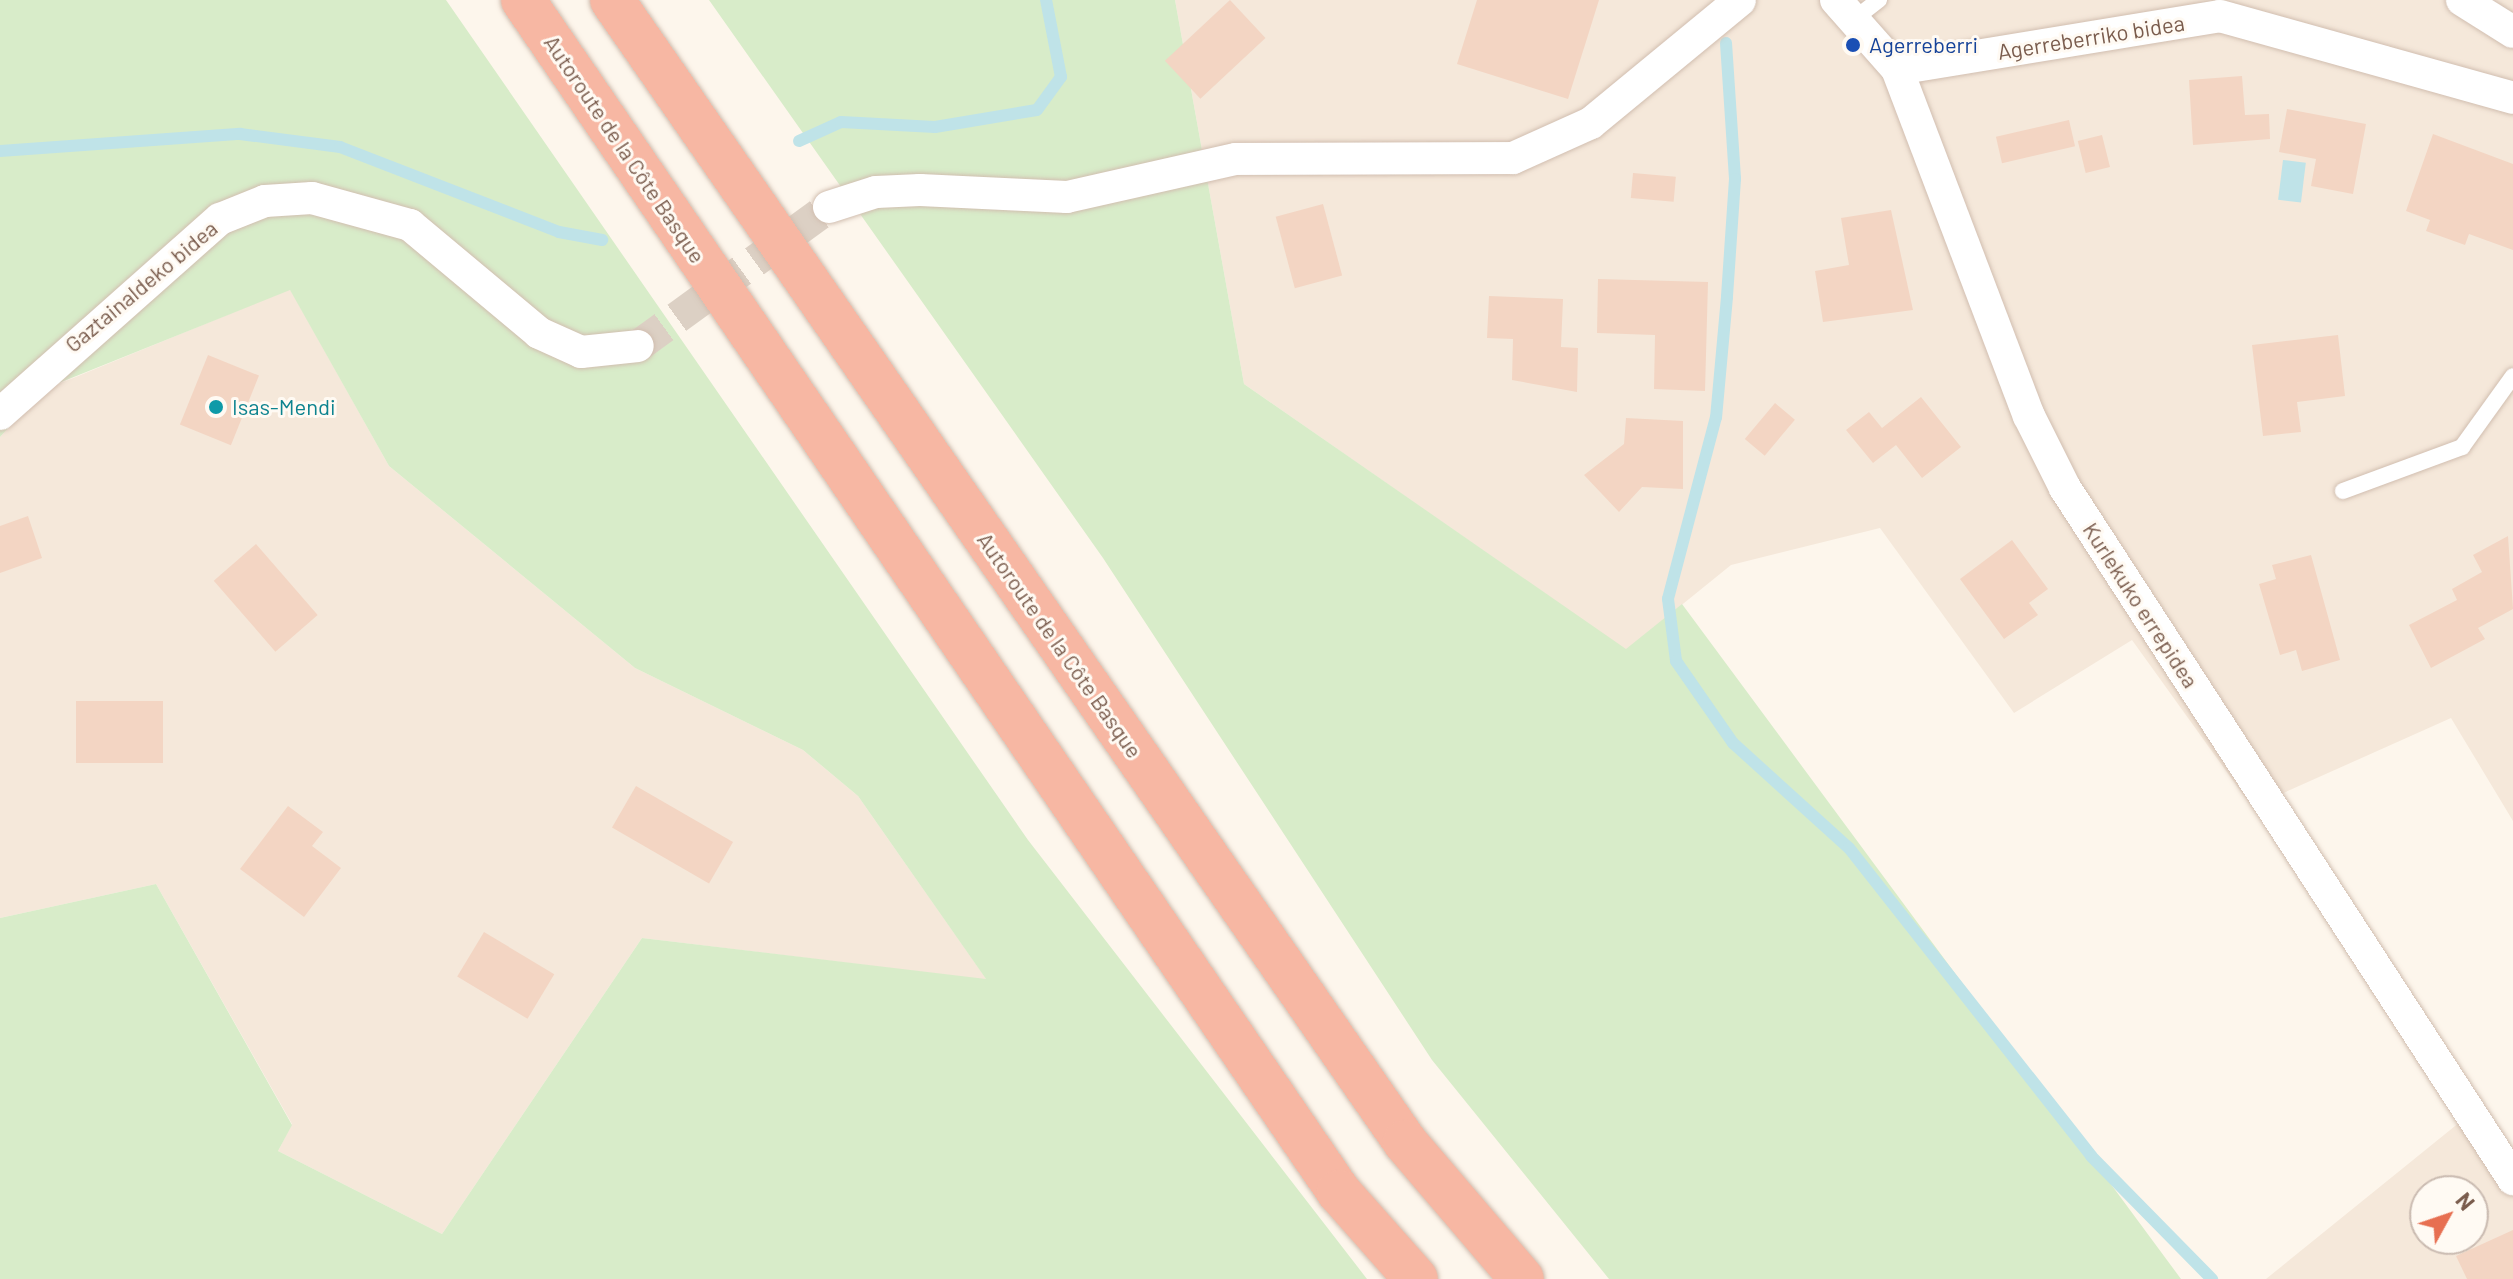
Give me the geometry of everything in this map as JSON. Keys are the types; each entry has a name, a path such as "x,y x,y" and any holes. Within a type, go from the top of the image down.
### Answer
{"highway":[{"name":"Autoroute de la Côte Basque","path":"523,0 1339,1192 1416,1279"},
{"name":"Autoroute de la Côte Basque","path":"612,0 1405,1142 1522,1279"}],"street":[{"path":"829,207 876,192 920,190 1067,197 1236,159 1513,158 1591,123 1740,0"},
{"path":"2462,0 2513,32"},
{"name":"Kurlekuko errepidea","path":"1858,6 1897,69 2029,416 2065,488 2513,1179"},
{"name":"Agerreberriko bidea","path":"1897,69 2220,16 2513,98"},
{"name":"Gaztainaldeko bidea","path":"0,414 208,228 265,201 312,198 410,225 539,333 581,352 638,346"}],"lane":[{"path":"2343,491 2462,447 2513,376"}],"shaded area":[{"path":"1175,0 2513,0 2513,821 2451,718 2252,807 2132,640 2014,713 1880,528 1731,565 1626,650 1244,384"},
{"path":"290,289 389,466 635,668 803,750 858,796 987,980 642,938 442,1234 278,1151 292,1124 156,884 0,918 0,437 44,390"},
{"path":"2460,1122 2513,1185 2513,1279 2266,1279"}],"green space":[{"path":"0,0 446,0 1028,840 1367,1279 0,1279 0,918 156,884 292,1125 278,1151 442,1234 642,938 986,979 858,796 803,750 635,668 389,466 290,290 44,389 0,437"},
{"path":"709,0 1175,0 1244,384 1626,649 1682,604 2181,1279 1609,1279 1432,1060 1103,558"}],"water":[{"path":"2283,160 2306,163 2301,203 2278,200"}],"building":[{"path":"1230,0 1265,38 1200,99 1165,61"},
{"path":"1477,0 1599,0 1568,99 1457,64"},
{"path":"2242,76 2245,115 2269,114 2270,139 2193,145 2189,80"},
{"path":"2287,109 2366,124 2353,194 2311,186 2316,159 2279,152"},
{"path":"2069,120 2075,146 2002,163 1996,137"},
{"path":"2433,134 2513,164 2513,250 2469,234 2465,245 2426,231 2430,220 2406,211"},
{"path":"2102,135 2110,167 2086,173 2078,141"},
{"path":"1633,173 1676,177 1674,202 1631,198"},
{"path":"1323,204 1342,275 1295,288 1276,217"},
{"path":"1891,210 1913,310 1823,322 1815,271 1849,265 1841,218"},
{"path":"1598,279 1708,282 1705,391 1654,389 1655,335 1597,333"},
{"path":"1489,296 1563,299 1561,347 1578,348 1577,392 1512,380 1513,339 1487,338"},
{"path":"2338,335 2345,396 2297,402 2301,432 2263,436 2252,345"},
{"name":"Isas-Mendi","path":"208,355 259,376 231,445 180,425"},
{"path":"1921,397 1961,447 1922,478 1896,445 1873,463 1846,430 1869,412 1882,428"},
{"path":"1775,403 1795,420 1765,456 1745,439"},
{"path":"1626,418 1683,421 1683,489 1642,487 1619,512 1584,475 1624,444"},
{"path":"28,516 42,558 0,573 0,526"},
{"path":"2508,536 2513,609 2478,628 2485,639 2431,668 2409,625 2457,600 2452,589 2482,572 2473,555"},
{"path":"2012,540 2048,589 2029,603 2038,615 2004,639 1960,579"},
{"path":"256,544 318,615 275,652 214,581"},
{"path":"2311,555 2340,660 2302,671 2296,650 2280,655 2259,584 2276,579 2272,565"},
{"path":"76,701 163,701 163,763 76,763"},
{"path":"636,786 733,842 709,884 612,828"},
{"path":"288,806 323,832 312,846 341,868 304,917 240,869"},
{"path":"484,932 554,974 528,1019 457,977"},
{"path":"2513,1230 2513,1279 2467,1279 2456,1256 2489,1255 2489,1241"}],"waterway":[{"path":"799,141 841,122 935,127 1037,110 1061,77 1046,0"},
{"path":"1726,43 1735,179 1727,297 1716,417 1668,599 1676,661 1733,743 1849,848 2091,1156 2212,1279"},
{"path":"0,151 240,134 340,147 559,232 602,240"}],"tunnel":[{"path":"638,346 829,207"}],"place":[{"name":"Agerreberri","path":"1853,45"},
{"name":"Isas-Mendi","path":"216,407"}]}
